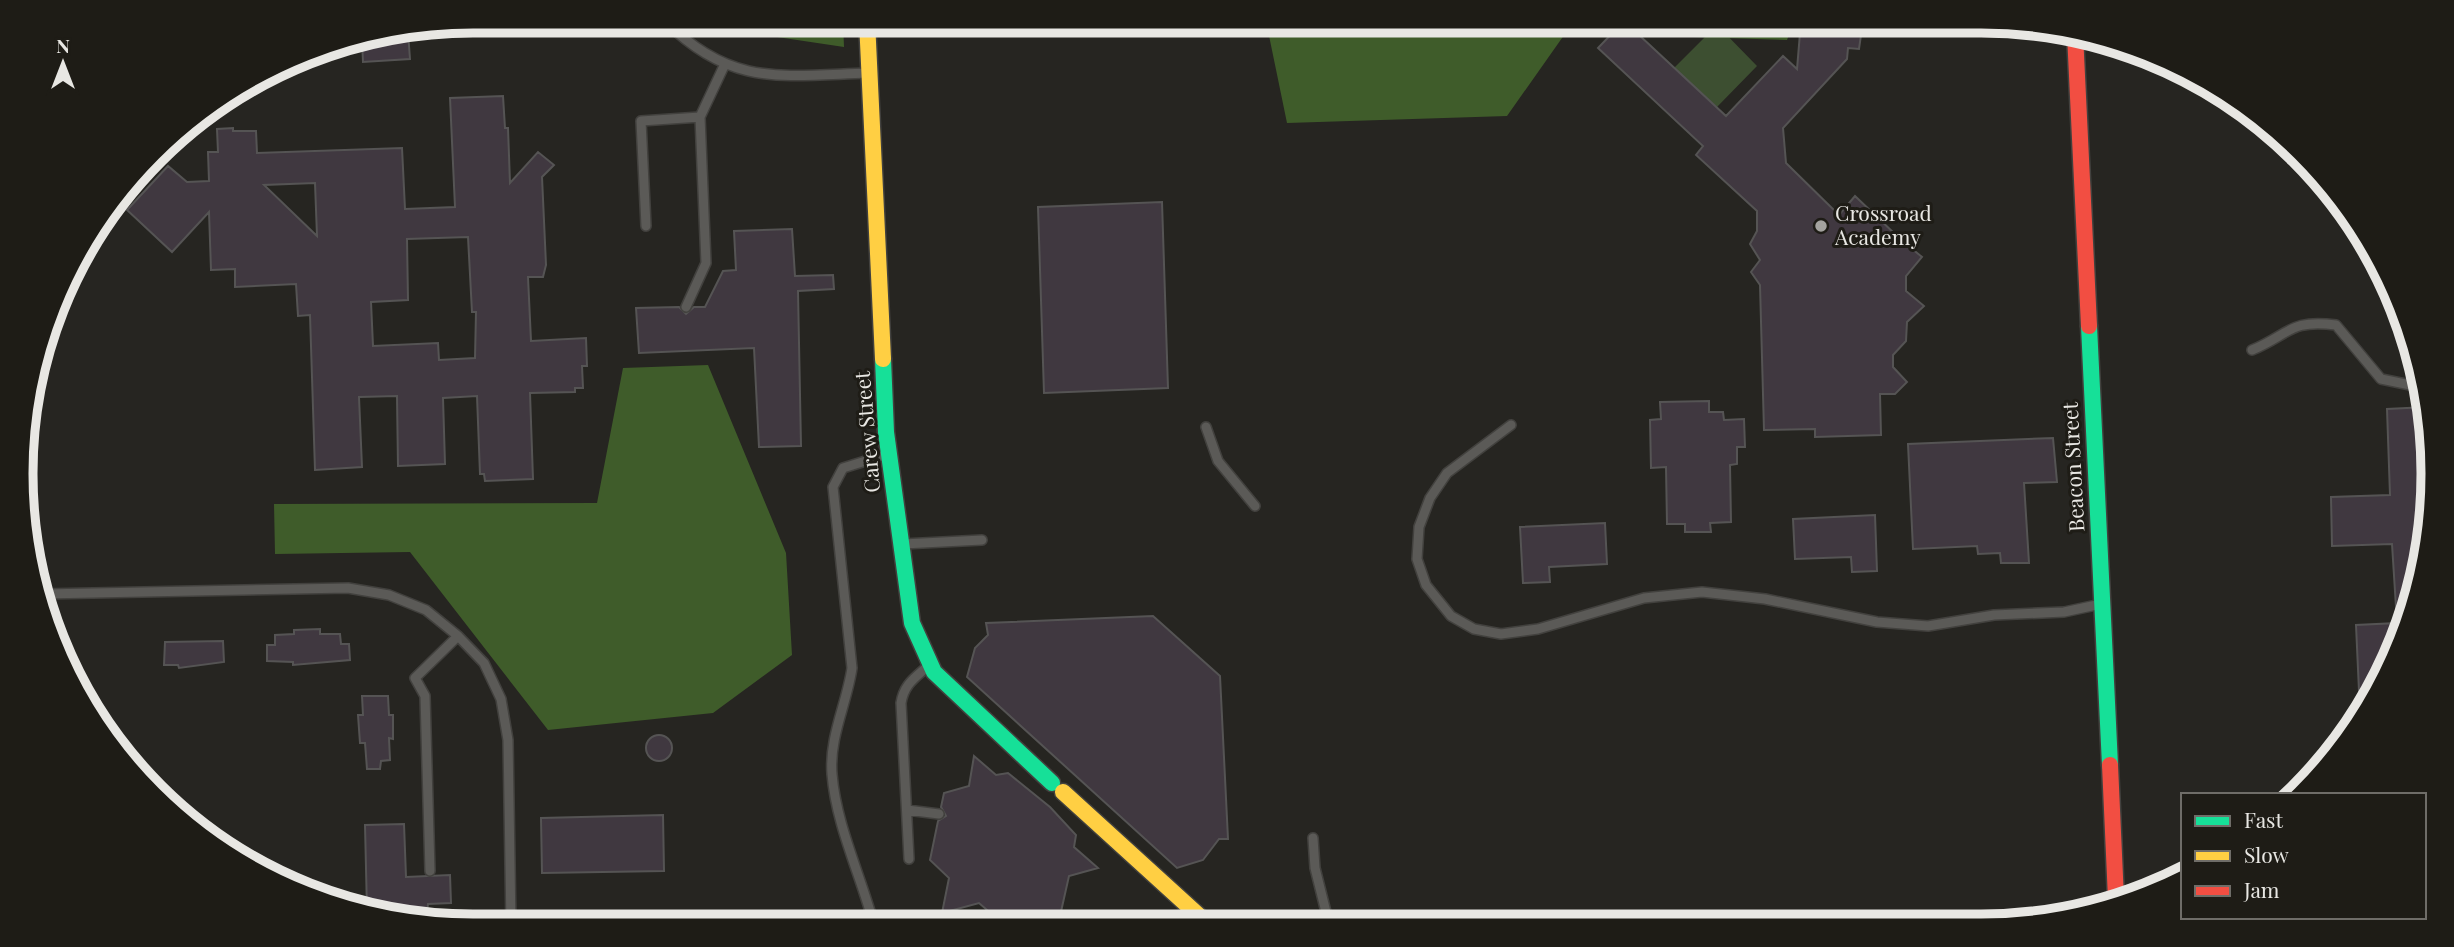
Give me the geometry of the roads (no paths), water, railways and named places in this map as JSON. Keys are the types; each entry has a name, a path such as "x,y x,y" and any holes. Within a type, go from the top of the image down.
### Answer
{"street":[{"name":"Carew Street","path":"867,33 889,454 912,623 930,664 943,681 1197,914"},
{"name":"Beacon Street","path":"2075,44 2116,892"}],"lane":[{"path":"678,33 724,66 761,75 869,73"},
{"path":"686,307 706,263 700,117 724,66"},
{"path":"646,226 641,121 700,117"},
{"path":"2252,350 2268,344 2286,329 2310,321 2336,325 2381,379 2411,385"},
{"path":"1511,425 1447,473 1430,498 1419,527 1417,559 1426,585 1451,616 1474,629 1501,634 1538,629 1644,598 1702,592 1765,599 1877,622 1928,626 1994,615 2064,612 2102,604"},
{"path":"1206,428 1219,461 1255,506"},
{"path":"871,914 839,814 832,772 836,731 852,668 832,487 843,468 860,460 889,454"},
{"path":"901,544 982,540"},
{"path":"50,594 348,588 390,595 426,610 458,636 484,663 501,699 508,740 511,914"},
{"path":"430,871 425,696 415,678 458,636"},
{"path":"909,859 903,691 913,677 930,664"},
{"path":"907,810 939,814"},
{"path":"1313,838 1315,867 1326,914"}],"place":[{"name":"Crossroad Academy","path":"1821,226"}]}
